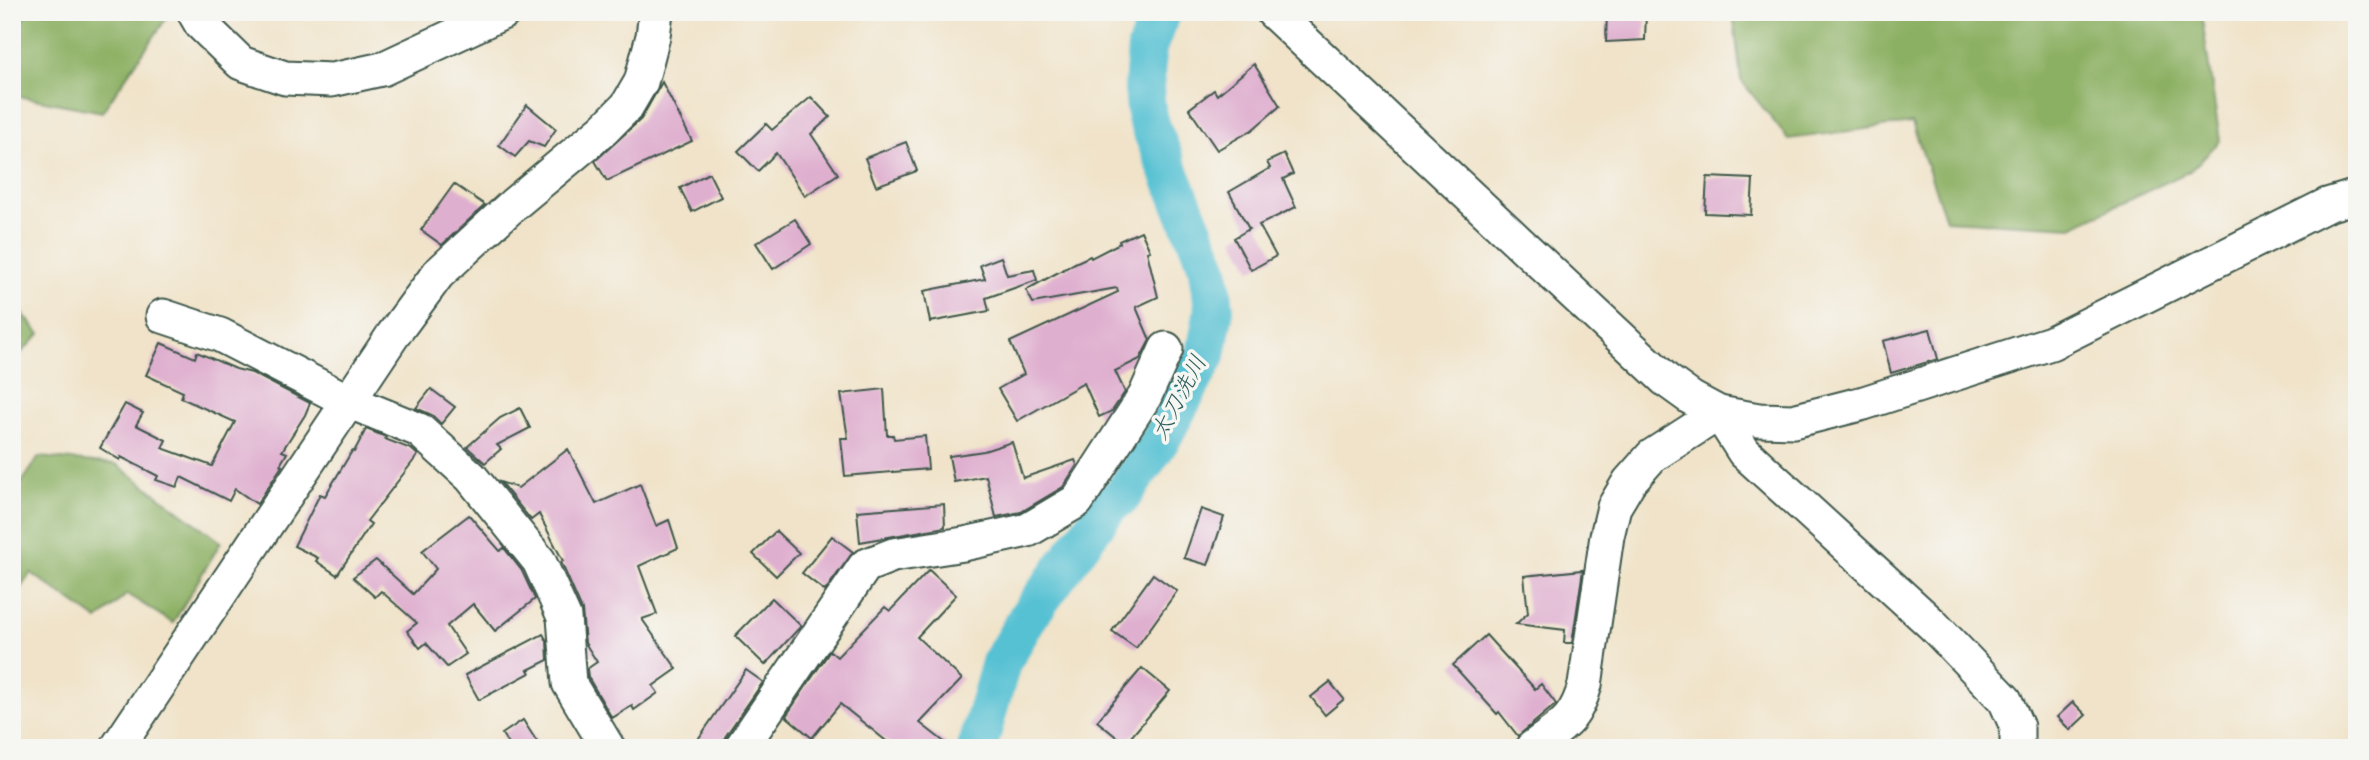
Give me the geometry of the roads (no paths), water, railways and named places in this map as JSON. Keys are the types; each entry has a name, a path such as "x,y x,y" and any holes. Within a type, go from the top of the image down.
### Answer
{"street":[{"path":"204,16 241,63 285,78 332,80 382,69 504,12"},
{"path":"117,748 348,401 438,274 627,106 641,82 656,12"},
{"path":"1273,12 1665,380 1719,413 1759,420 1793,421 1876,400 2051,343 2328,205 2357,196"},
{"path":"163,316 220,335 348,401 419,430 471,477 539,561 564,617 569,683 608,748"},
{"path":"741,748 864,566 893,555 964,544 1027,530 1077,501 1145,396 1166,349"},
{"path":"1532,748 1571,719 1579,705 1585,685 1607,536 1614,507 1629,482 1652,456 1719,413"},
{"path":"1719,413 1744,452 1932,625 2005,700 2017,727 2017,748"}],"waterway":[{"name":"太刀洗川","path":"977,748 1001,663 1029,615 1110,504 1121,497 1162,437 1206,355 1214,309 1209,269 1147,118 1144,89 1147,47 1161,12"}]}
